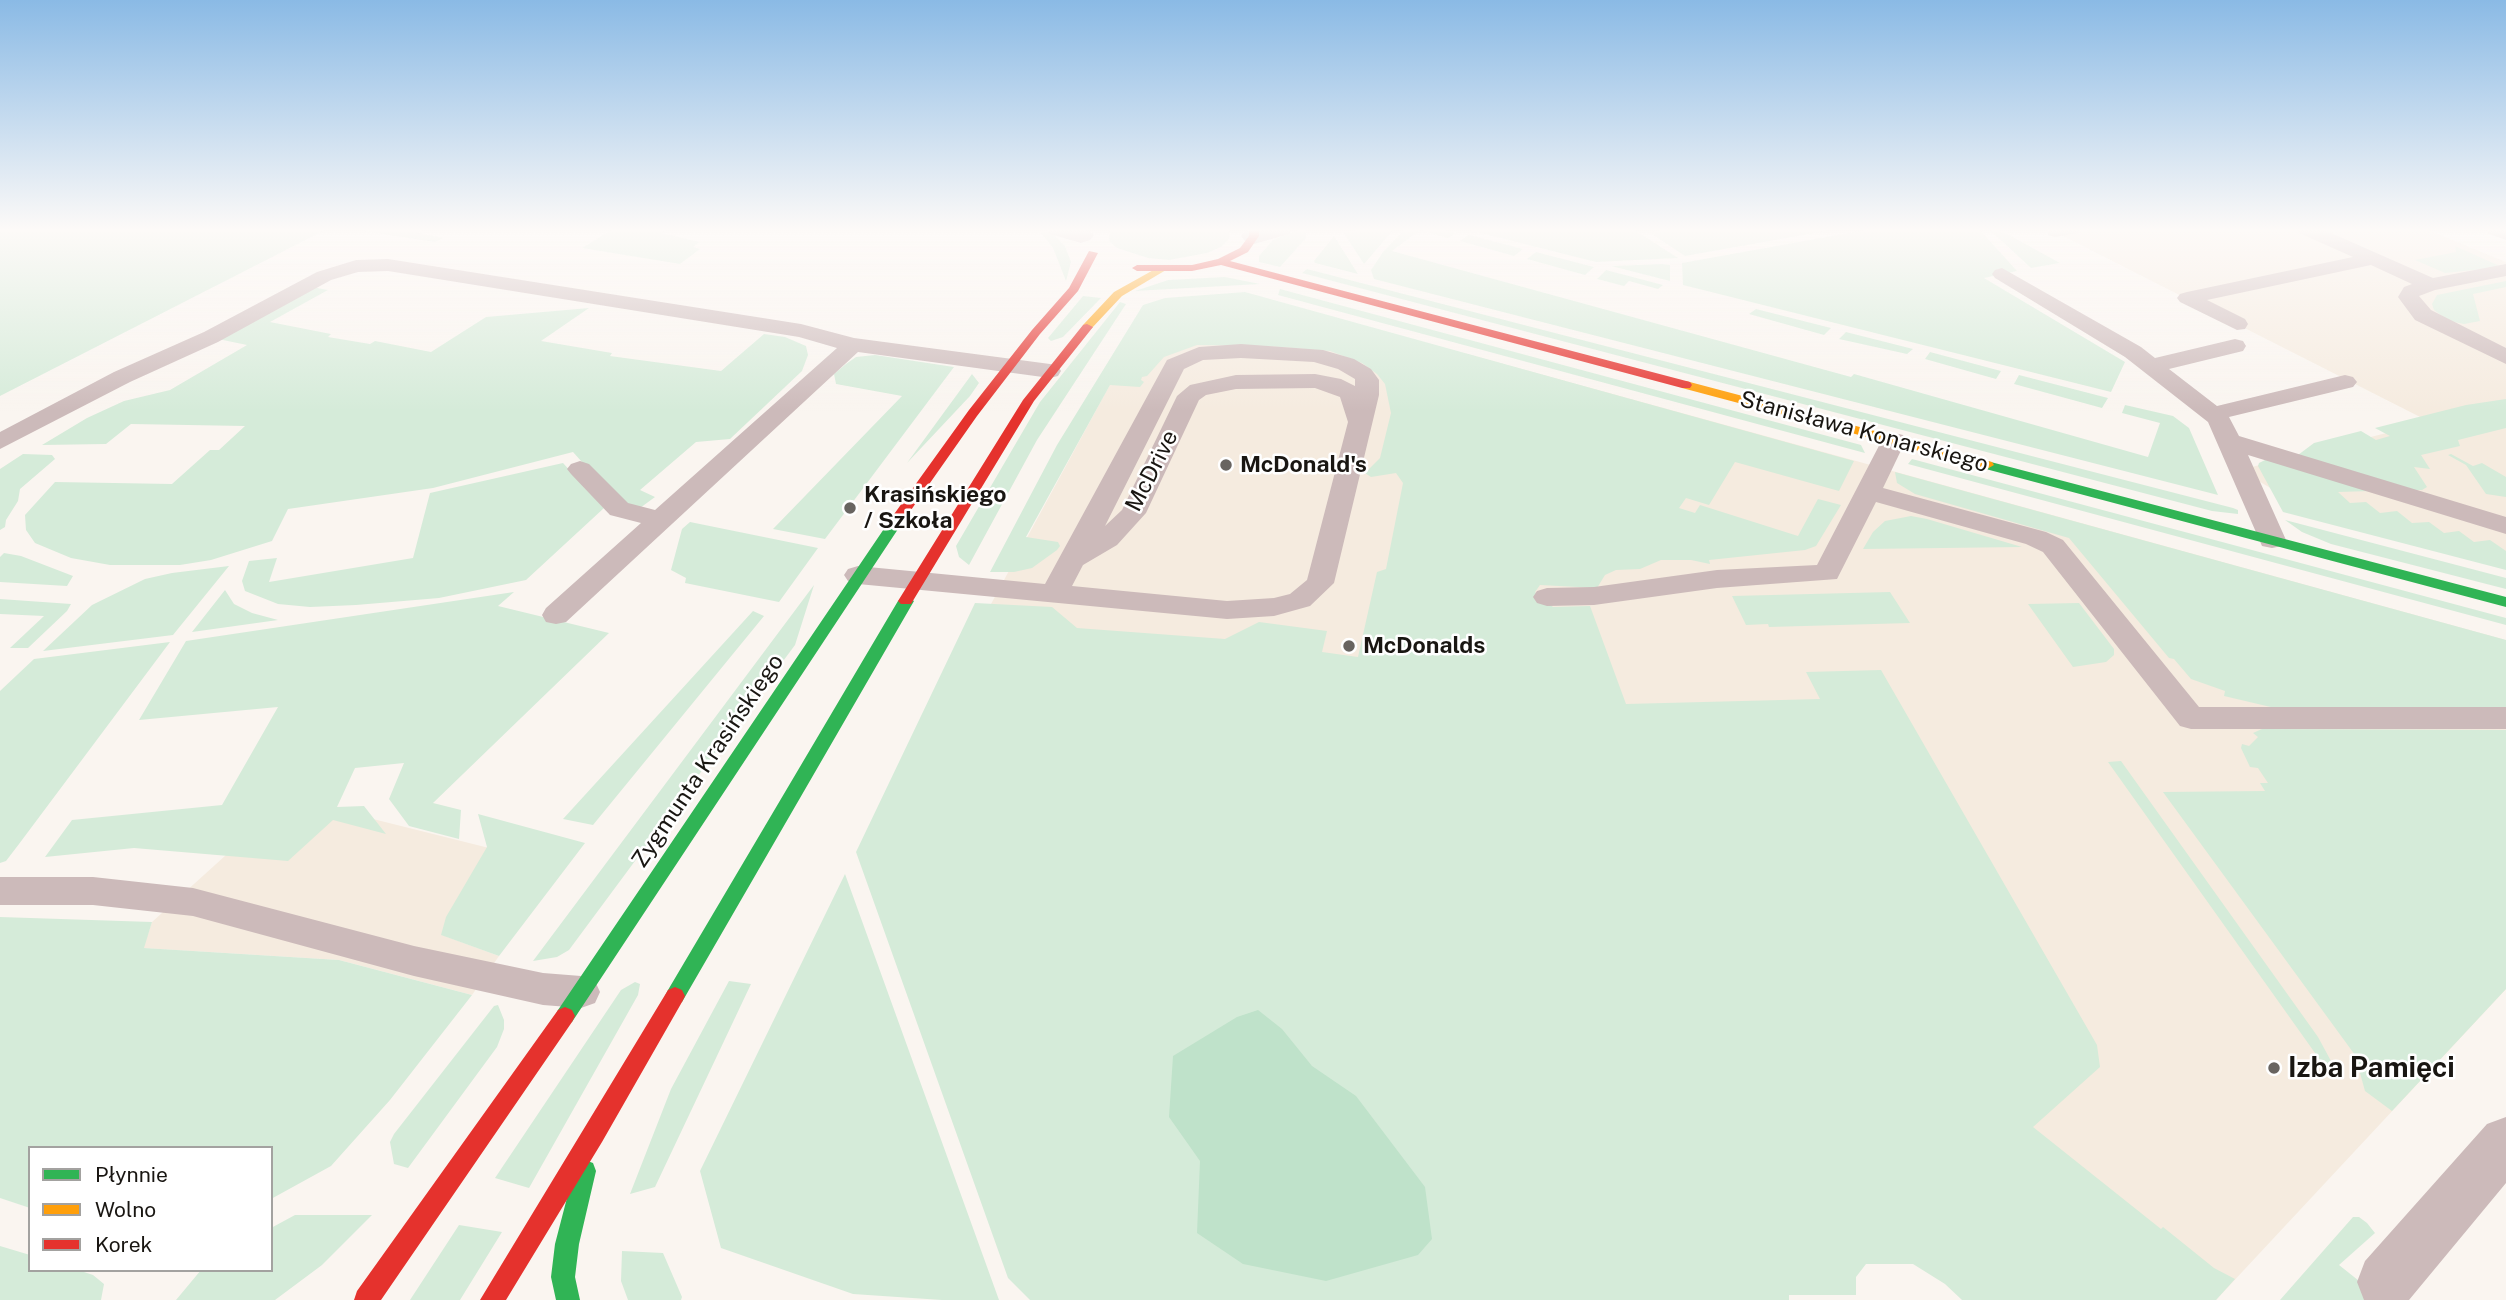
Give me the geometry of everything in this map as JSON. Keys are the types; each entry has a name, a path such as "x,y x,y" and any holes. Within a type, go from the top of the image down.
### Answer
{"street":[{"name":"Zygmunta Krasińskiego","path":"366,1300 581,992 858,575 1009,366 1073,290"},
{"path":"492,1300 594,1135 918,580 1029,400 1093,319 1126,290"},
{"name":"Stanisława Konarskiego","path":"1329,290 2506,602"},
{"path":"568,1300 563,1276 567,1244 594,1135"},
{"path":"2386,1282 2506,1142"}],"lane":[{"path":"0,442 132,372 211,336 298,290"},
{"path":"534,290 789,329 853,345 1050,371"},
{"path":"2027,290 2151,366 2213,414 2228,441 2272,540"},
{"path":"2151,366 2236,335 2187,298 2227,290"},
{"path":"2415,290 2411,291 2408,297 2413,306 2442,326 2506,357"},
{"path":"556,615 853,345"},
{"path":"858,575 1227,610 1274,607 1300,600 1320,583 1367,395 1367,380 1363,374 1346,363 1315,355 1241,351 1211,352 1184,359 1168,373 1095,520 1055,592"},
{"name":"McDrive","path":"1070,563 1107,539 1133,513 1189,396 1209,386 1236,382 1324,382 1351,393 1360,422"},
{"path":"2213,414 2345,382"},
{"path":"1548,597 1594,596 1717,579 1827,573 1894,440"},
{"path":"2228,441 2506,526"},
{"path":"580,469 619,509 663,520"},
{"path":"1867,492 2036,538 2053,546 2191,718 2506,718"},
{"path":"0,891 93,891 193,902 414,961 543,989 581,992"}],"shaded area":[{"path":"2169,290 2506,290 2506,566 2321,518 2240,470 2430,422"},
{"path":"1141,339 1464,353 2506,640 2506,989 2216,1300 959,663 1132,344"},
{"path":"289,798 509,853 442,935 499,956 472,995 339,960 143,948 152,922"}],"green space":[{"path":"0,290 208,290 0,396"},
{"path":"307,290 326,290 270,322 331,334 328,337 370,344 375,341 431,352 486,317 589,308 541,341 612,353 610,356 721,371 764,334 785,337 806,346 808,355 802,371 730,439 696,442 640,490 655,497 640,508 616,500 573,452 433,488 288,509 272,541 211,560 180,565 110,565 71,558 35,543 26,530 25,515 55,482 172,484 210,450 219,450 245,426 131,424 106,444 42,445 87,418 124,401 170,390 247,345 218,339"},
{"path":"1282,290 1861,445 1865,453 1278,295"},
{"path":"1366,290 1387,290 2233,508 2238,510 2238,514 2212,511"},
{"path":"1416,290 1533,290 1851,377 1854,374 2148,457 2160,423 2122,413 2125,405 2173,416 2189,428 2218,495"},
{"path":"1702,290 2004,290 2125,362 2111,392"},
{"path":"2463,290 2493,290 2473,294 2480,321 2464,324 2449,321 2434,310 2432,304 2437,295"},
{"path":"1245,292 1854,461 1839,491 1735,462 1709,505 1686,498 1679,508 1695,513 1700,505 1798,536 1818,499 1841,505 1816,546 1805,550 1709,560 1710,564 1691,560 1661,560 1640,569 1616,570 1605,575 1597,588 1540,585 1535,592 1553,607 1590,606 1626,704 1820,699 1806,672 1881,670 2097,1045 2100,1067 2033,1127 2161,1229 2163,1227 2214,1268 2235,1279 2216,1300 1962,1300 1945,1284 1913,1264 1866,1264 1856,1277 1856,1295 1789,1295 1789,1300 1030,1300 1008,1278 856,852 975,603 1052,607 1077,628 1225,639 1259,622 1327,631 1322,652 1358,657 1377,572 1386,569 1403,483 1396,473 1371,477 1365,473 1380,458 1391,413 1385,384 1362,363 1330,351 1268,346 1197,345 1164,357 1147,376 1142,377 1144,382 1140,387 1110,385 1026,537 1058,542 1060,546 1032,568 1014,572 990,572 1057,445 1143,305 1165,298"},
{"path":"1083,296 1101,298 1063,337 1051,341 1048,338"},
{"path":"1120,302 1126,304 1037,440 969,565 959,557 956,546 1040,402"},
{"path":"1756,309 1831,328 1824,335 1749,314"},
{"path":"1846,332 1913,349 1907,354 1839,339"},
{"path":"1930,352 2001,371 1996,379 1925,359"},
{"path":"875,355 954,367 825,539 773,529 902,396 836,384 834,374 846,364 856,357"},
{"path":"972,374 979,383 970,396 907,463"},
{"path":"2019,375 2108,398 2102,408 2014,384"},
{"path":"2506,399 2506,428 2458,440 2460,446 2421,455 2430,469 2414,467 2427,487 2422,490 2414,490 2298,455 2314,443 2361,431 2376,440 2390,436 2375,428 2466,405"},
{"path":"23,454 52,455 55,459 20,489 18,501 6,520 5,527 0,530 0,469"},
{"path":"2451,454 2473,466 2482,463 2506,477 2506,497 2486,494 2466,465 2448,455"},
{"path":"1912,459 2506,618 2506,625 1908,464"},
{"path":"2265,460 2273,460 2371,491 2338,492 2350,503 2366,502 2380,513 2397,511 2412,523 2429,522 2444,533 2459,531 2474,542 2490,540 2506,551 2506,570 2283,512 2258,466"},
{"path":"563,463 604,508 526,580 439,598 310,607 278,604 245,591 242,581 249,561 277,558 269,582 413,558 430,493"},
{"path":"1895,472 2506,640 2506,707 2275,708 2224,696 2225,691 2191,679 2174,659 2169,658 2069,538 1915,494 1897,483"},
{"path":"1911,516 2022,547 1863,549 1873,532 1885,521"},
{"path":"2285,520 2506,578 2506,589 2331,544 2302,532"},
{"path":"690,522 818,548 779,602 685,583 686,578 671,570 682,529"},
{"path":"4,553 21,556 73,576 67,586 0,582 0,557"},
{"path":"229,566 173,635 43,651 92,605 145,579"},
{"path":"814,585 795,645 569,950 557,957 533,961"},
{"path":"225,590 234,604 252,613 278,620 192,632"},
{"path":"514,592 498,606 609,633 433,803 461,810 459,839 409,826 389,799 404,763 355,768 337,807 364,806 386,834 333,820 288,861 134,848 45,857 72,820 222,805 278,707 139,720 186,641"},
{"path":"1890,592 1910,623 1769,627 1768,624 1746,625 1732,596"},
{"path":"0,599 71,604 28,648 10,648 44,616 0,614"},
{"path":"2079,603 2114,649 2114,655 2106,662 2073,667 2028,604"},
{"path":"753,611 764,616 593,825 563,819"},
{"path":"170,642 6,861 0,863 0,691 34,659"},
{"path":"2262,729 2506,730 2506,989 2392,1111 2365,1091 2355,1055 2163,792 2265,791 2260,783 2268,783 2258,768 2250,767 2241,748 2242,744 2249,746 2258,737 2253,733"},
{"path":"2121,761 2318,1037 2331,1061 2325,1067 2108,762"},
{"path":"478,814 585,843 499,956 441,935 446,917 487,847"},
{"path":"845,874 999,1300 942,1300 853,1294 721,1248 700,1171"},
{"path":"0,917 152,922 144,948 339,960 472,995 390,1100 331,1166 273,1198 273,1146 28,1146 28,1207 0,1198"},
{"path":"729,981 751,984 655,1187 630,1194 671,1089"},
{"path":"635,982 640,984 638,995 529,1188 495,1178 621,990"},
{"path":"498,1005 504,1020 504,1029 497,1047 408,1168 394,1164 390,1142 394,1134 494,1006"},
{"path":"1258,1010 1282,1029 1312,1066 1356,1096 1425,1187 1432,1239 1418,1255 1326,1281 1243,1264 1197,1233 1200,1161 1169,1117 1173,1056 1237,1017"},
{"path":"295,1215 372,1215 322,1265 275,1300 176,1300 199,1272 273,1272 273,1227"},
{"path":"2353,1217 2359,1217 2375,1233 2339,1265 2383,1300 2280,1300"},
{"path":"459,1225 502,1232 460,1300 410,1300"},
{"path":"0,1246 28,1254 28,1272 84,1272 104,1284 101,1300 0,1300"},
{"path":"622,1251 663,1253 681,1300 628,1300 621,1281"}],"traffic: fast":[{"path":"1987,465 2506,602"},
{"path":"565,1016 899,517"},
{"path":"675,996 906,601"},
{"path":"568,1300 563,1277 567,1244 585,1171"}],"traffic: slow":[{"path":"1087,327 1118,294 1126,290"},
{"path":"1686,385 1987,465"}],"traffic: jam":[{"path":"899,517 973,413 1036,332 1073,290"},
{"path":"1326,290 1686,385"},
{"path":"906,601 1029,400 1087,327"},
{"path":"492,1300 594,1135 675,996"},
{"path":"366,1300 565,1016"}],"place":[{"name":"McDonald's","path":"1226,465"},
{"name":"Krasińskiego / Szkoła","path":"850,508"},
{"name":"McDonalds","path":"1349,646"},
{"name":"Izba Pamięci","path":"2274,1068"}]}
